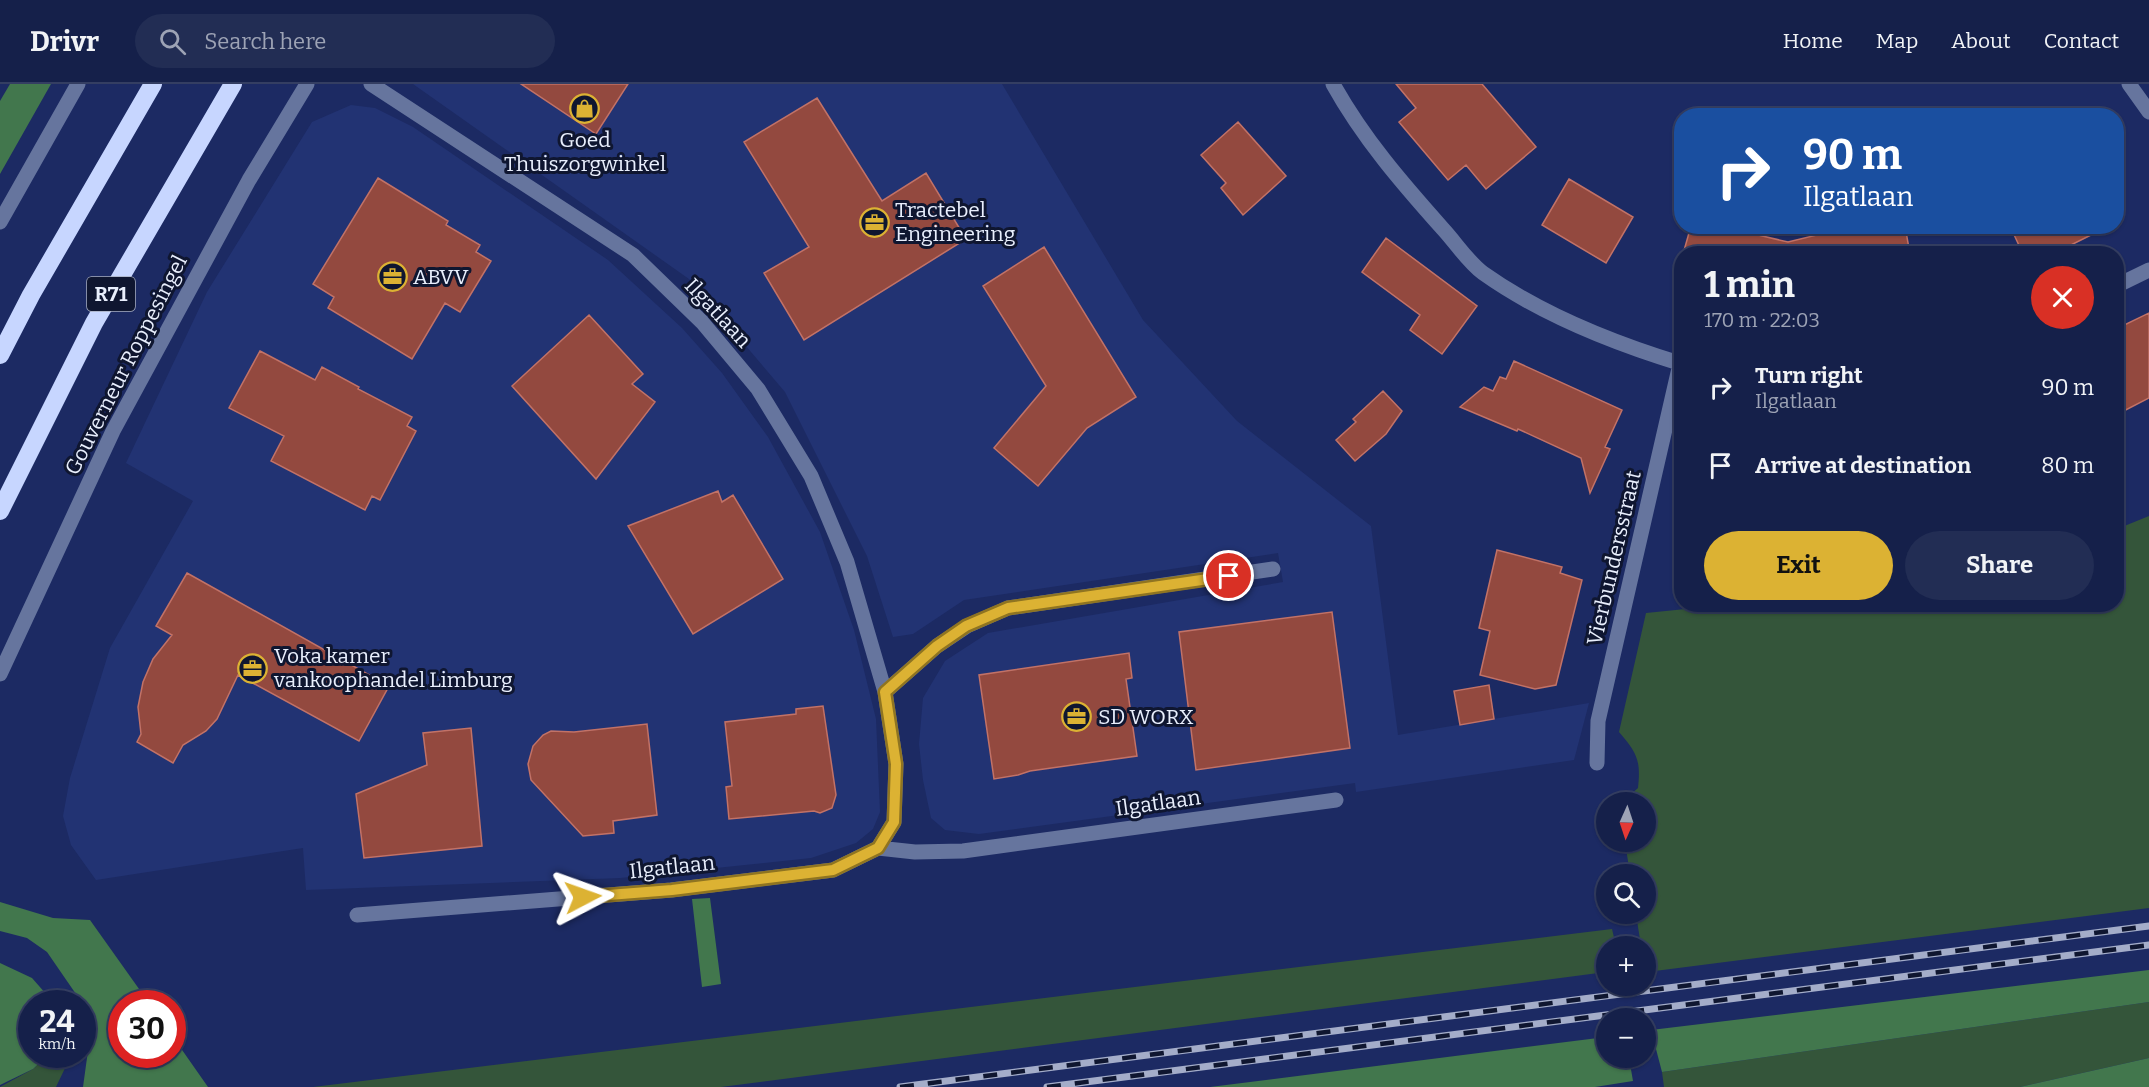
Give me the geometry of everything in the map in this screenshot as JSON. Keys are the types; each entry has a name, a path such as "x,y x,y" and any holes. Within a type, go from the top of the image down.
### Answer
{"highway":[{"path":"0,355 31,295 153,84"},
{"name":"Gouverneur Roppesingel","path":"0,511 94,323 233,84"}],"street":[{"path":"0,222 78,84"},
{"name":"Gouverneur Roppesingel","path":"0,674 113,431 249,180 307,84"},
{"name":"Ilgatlaan","path":"371,84 633,255 702,322 758,389 811,476 847,562 885,692 896,764 894,822 878,848"},
{"path":"1333,84 1354,122 1405,187 1480,271 1525,301 1599,335 1674,362"},
{"path":"2129,84 2149,112"},
{"path":"2124,282 2149,270"},
{"name":"Vierbundersstraat","path":"1597,764 1598,721 1674,394"},
{"path":"885,692 937,646 966,626 1008,608 1273,569"},
{"name":"Ilgatlaan","path":"357,915 672,890 833,870 878,848 915,852 963,851 1336,800"}],"shaded area":[{"path":"413,84 1002,84 1143,320 1237,421 1371,526 1398,735 1589,703 1574,760 1356,792 1355,783 979,834 945,830 931,818 923,780 919,744 923,698 945,661 988,633 1283,582 1278,553 964,600 913,634 893,637 867,556 785,392 689,279"},
{"path":"351,105 375,108 413,127 608,260 682,328 722,373 768,437 820,532 854,630 876,719 880,812 873,829 856,843 811,858 620,878 306,890 303,848 96,880 71,845 63,816 70,778 110,648 193,501 126,463 207,292 312,122"}],"green space":[{"path":"10,84 51,84 0,174 0,101"},
{"path":"2149,516 2149,908 1656,971 1656,936 1639,936 1638,924 1656,924 1656,864 1628,864 1627,852 1656,852 1656,792 1633,792 1638,788 1638,764 1634,752 1619,732 1646,613 1674,610 1674,612 2124,612 2124,526"},
{"path":"710,898 721,984 702,987 692,899"},
{"path":"0,902 53,918 90,920 140,990 108,990 108,1068 186,1068 186,1056 208,1087 83,1087 86,1068 96,1068 96,990 73,990 47,952 27,938 0,931"},
{"path":"1612,929 1614,936 1596,936 1596,973 721,1087 313,1087"},
{"path":"0,963 32,978 43,990 18,990 18,1068 34,1068 0,1085"},
{"path":"2149,970 2149,1002 1662,1072 1656,1049 1656,1029"},
{"path":"2149,1002 2149,1058 2020,1087 1664,1087 1662,1072"},
{"path":"1596,1038 1596,1068 1631,1068 1633,1081 1595,1087 1210,1087"},
{"path":"2149,1058 2149,1087 2020,1087"},
{"path":"65,1068 56,1087 0,1087 33,1069"}],"building":[{"name":"Goed Thuiszorgwinkel","path":"521,84 628,84 596,134"},
{"path":"1396,84 1482,84 1536,147 1486,189 1466,165 1448,180 1399,122 1416,108"},
{"name":"Tractebel Engineering","path":"817,98 882,201 926,173 966,239 804,340 764,273 809,247 744,142"},
{"path":"1238,122 1286,176 1243,215 1221,188 1226,183 1201,155"},
{"name":"ABVV","path":"378,178 448,221 446,225 480,245 476,252 491,261 460,312 445,303 412,359 328,308 334,297 313,284"},
{"path":"1569,179 1633,217 1606,263 1542,225"},
{"path":"1689,234 1754,234 1788,242 1821,234 1906,234 1909,246 1685,246"},
{"path":"2014,234 2093,234 2069,246 2019,246"},
{"path":"1386,238 1477,306 1442,354 1410,330 1420,315 1362,272"},
{"path":"1044,247 1136,397 1087,428 1038,486 994,448 1046,386 983,286"},
{"path":"2149,313 2149,398 2124,411 2124,325"},
{"path":"589,315 643,374 632,384 655,402 596,479 512,386"},
{"path":"260,351 315,380 322,367 412,417 407,426 416,431 380,500 372,496 365,510 271,461 284,436 229,408"},
{"path":"1514,361 1622,410 1605,447 1610,449 1590,493 1581,458 1518,429 1517,431 1460,407 1484,387 1493,391 1500,377 1506,379"},
{"path":"1383,391 1402,411 1386,434 1355,461 1336,440 1356,422 1353,419"},
{"path":"718,491 722,502 733,495 783,579 693,634 628,526"},
{"path":"1497,550 1562,567 1560,573 1582,580 1556,685 1535,689 1480,675 1490,631 1479,628"},
{"name":"Voka kamer vankoophandel Limburg","path":"187,573 389,686 359,741 238,675 217,719 206,731 183,745 173,763 137,742 141,734 138,707 143,682 153,659 172,635 156,626"},
{"path":"1332,612 1350,748 1196,770 1179,632"},
{"name":"SD WORX","path":"1129,653 1132,678 1126,679 1137,756 1030,771 994,779 979,675"},
{"path":"1489,685 1494,719 1460,725 1454,691"},
{"path":"823,706 836,795 832,808 820,813 814,811 729,819 726,787 732,786 725,722 796,714 796,709"},
{"path":"647,724 657,815 613,821 614,833 583,836 531,780 528,764 533,746 543,735 551,731 574,732"},
{"path":"471,728 482,846 364,858 356,794 427,765 423,733"}],"railway":[{"path":"900,1087 2149,926"},
{"path":"1047,1087 2149,945"}],"place":[{"name":"Goed Thuiszorgwinkel","path":"585,109"},
{"name":"Tractebel Engineering","path":"874,222"},
{"name":"ABVV","path":"392,277"},
{"name":"Voka kamer vankoophandel Limburg","path":"253,668"},
{"name":"SD WORX","path":"1077,717"}],"route":[{"path":"583,897 672,890 833,870 878,848 894,822 896,764 885,692 937,646 966,626 1008,608 1229,576"}]}
